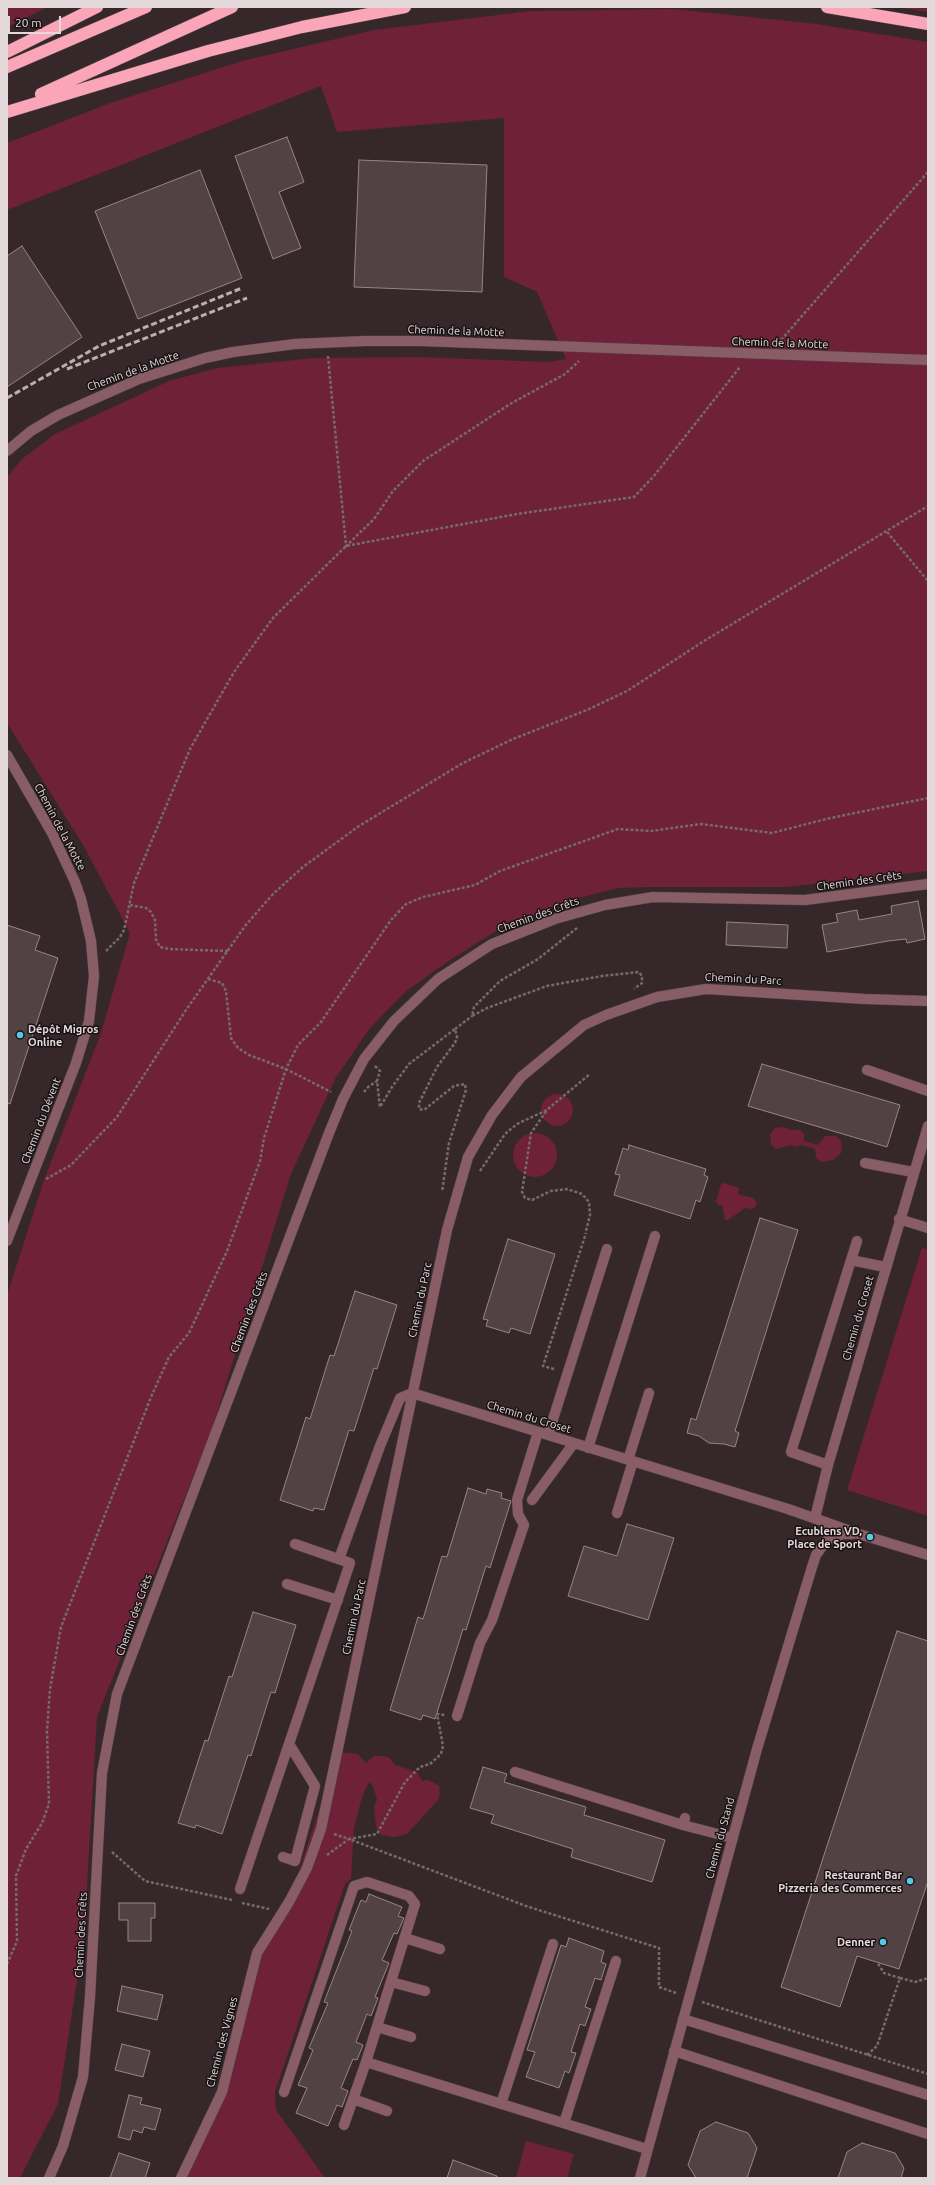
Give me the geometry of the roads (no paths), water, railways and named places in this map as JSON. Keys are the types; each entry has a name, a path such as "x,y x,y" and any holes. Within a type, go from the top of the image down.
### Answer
{"highway":[{"path":"7,52 97,7"},
{"path":"7,66 146,7"},
{"path":"7,111 232,7"},
{"path":"7,111 216,49 302,27 405,7"},
{"path":"827,7 928,24"}],"street":[{"name":"Chemin de la Motte","path":"7,451 43,423 79,404 175,367 233,352 326,342 421,341 928,360"},
{"name":"Chemin de la Motte","path":"7,755 55,838 75,882 87,923 93,964 91,1007"},
{"name":"Chemin des Crêts","path":"50,2178 63,2146 83,2078 90,1997 102,1773 117,1694 343,1099 364,1059 394,1021 438,979 492,944 555,919 605,905 652,897 670,896 799,901 928,884"},
{"name":"Chemin du Parc","path":"257,1953 283,1912 307,1868 321,1828 447,1230 468,1157 492,1115 521,1077 584,1025 611,1012 657,997 689,990 722,989 865,999 928,1001"},
{"name":"Chemin du Dévent","path":"7,1241 76,1063 91,1007"},
{"path":"867,1070 928,1091"},
{"name":"Chemin du Croset","path":"815,1518 828,1465 899,1219 928,1126"},
{"path":"865,1163 913,1172"},
{"path":"899,1219 928,1228"},
{"path":"588,1448 655,1236"},
{"path":"828,1465 791,1452 857,1241"},
{"path":"457,1716 480,1643 492,1620 524,1525 518,1514 517,1500 543,1433 607,1248"},
{"path":"851,1260 886,1267"},
{"path":"339,1559 380,1446 400,1398 412,1393"},
{"name":"Chemin du Croset","path":"412,1393 815,1518 928,1556"},
{"path":"617,1513 649,1393"},
{"path":"532,1500 574,1443"},
{"name":"Chemin du Stand","path":"640,2178 757,1749 816,1555 826,1541 833,1537 842,1534 859,1534"},
{"path":"240,1889 350,1563 295,1544"},
{"path":"287,1584 338,1600"},
{"path":"282,1857 295,1861 315,1786 289,1744"},
{"path":"515,1772 684,1821 733,1838"},
{"path":"284,2092 354,1886 367,1882 409,1896 415,1904 366,2062 344,2126"},
{"path":"405,1938 440,1949"},
{"path":"501,2104 553,1944"},
{"name":"Chemin des Vignes","path":"181,2178 222,2092 257,1953"},
{"path":"564,2123 616,1961"},
{"path":"391,1982 425,1991"},
{"path":"683,2019 928,2095"},
{"path":"377,2027 411,2037"},
{"path":"674,2051 928,2134"},
{"path":"366,2062 647,2149"},
{"path":"353,2099 387,2111"}],"railway":[{"path":"7,398 99,346 242,288"},
{"path":"67,369 247,298"}],"place":[{"name":"Dépôt Migros Online","path":"20,1035"},
{"name":"Ecublens VD, Place de Sport","path":"870,1537"},
{"name":"Restaurant Bar Pizzeria des Commerces","path":"910,1881"},
{"name":"Denner","path":"883,1942"}]}
